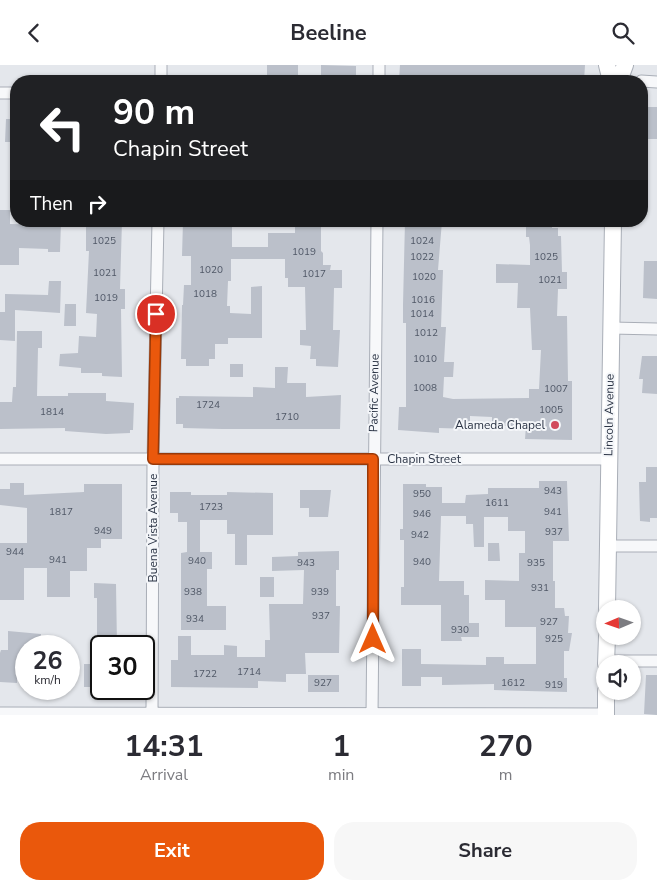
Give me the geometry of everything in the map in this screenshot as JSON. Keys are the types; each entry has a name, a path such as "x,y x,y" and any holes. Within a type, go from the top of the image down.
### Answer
{"main road":[{"name":"Lincoln Avenue","path":"607,600 613,227"},
{"path":"606,700 606,714"}],"street":[{"name":"Buena Vista Avenue","path":"152,715 153,459 158,227"},
{"name":"Pacific Avenue","path":"372,714 376,227"},
{"path":"611,329 657,329"},
{"name":"Chapin Street","path":"0,459 609,459"},
{"path":"607,546 657,546"},
{"path":"641,662 657,661"},
{"path":"0,713 152,715 606,714"}],"building":[{"path":"267,65 298,65 298,75 267,75"},
{"path":"321,65 356,66 356,75 321,75"},
{"path":"400,65 585,65 584,75 399,75"},
{"path":"648,107 657,107 657,139 648,139"},
{"path":"6,119 10,119 10,142 5,142"},
{"path":"0,210 10,210 10,227 61,227 60,252 48,252 48,249 19,248 19,265 0,265"},
{"path":"86,227 122,227 120,289 125,289 125,309 121,309 122,377 102,376 102,373 81,373 81,368 59,366 60,354 78,353 79,336 96,337 97,314 86,313 89,251 86,251"},
{"path":"183,227 232,227 232,247 268,247 268,233 295,233 295,227 321,227 323,265 331,265 330,270 342,270 342,288 334,288 333,330 340,330 338,367 316,366 316,359 310,359 311,346 300,345 300,330 306,330 305,287 288,287 288,278 285,278 285,259 231,259 231,281 228,281 227,306 230,306 230,313 251,314 251,287 262,286 262,338 228,338 228,344 215,344 215,359 209,359 209,366 186,366 186,359 181,359 182,305 184,285 191,285 191,256 182,256"},
{"path":"405,227 442,227 438,270 443,270 441,327 446,327 444,362 454,362 453,377 444,377 443,397 453,399 529,398 529,389 539,389 541,350 532,350 530,308 517,308 518,283 496,283 496,264 530,265 530,245 529,237 526,237 526,227 558,228 558,236 561,236 562,272 567,272 567,289 558,289 557,316 567,316 568,381 572,381 572,440 525,439 526,426 492,426 492,417 470,416 470,429 439,428 439,433 398,430 399,407 406,407 406,323 403,323"},
{"path":"644,261 657,261 657,299 643,298"},
{"path":"49,281 61,281 60,313 15,310 15,341 0,340 0,312 5,312 5,294 48,295"},
{"path":"65,304 76,304 76,326 64,326"},
{"path":"17,331 42,331 42,348 38,348 37,396 68,396 68,393 106,393 106,401 134,403 133,430 130,430 130,433 106,434 65,431 65,428 0,429 0,402 12,402 13,387 16,387"},
{"path":"642,356 657,356 657,394 642,393 643,379 639,379"},
{"path":"230,364 243,364 243,377 230,377"},
{"path":"275,367 288,367 287,383 306,383 306,397 341,395 340,429 183,428 183,424 176,424 176,398 179,398 179,396 253,397 253,387 275,388"},
{"path":"646,467 657,467 657,518 650,518 650,522 640,521 639,482 646,482"},
{"path":"539,481 567,481 569,541 553,541 553,581 555,581 555,608 564,608 565,616 569,616 568,633 572,633 569,651 564,651 564,678 567,678 567,692 494,690 494,684 442,685 442,677 421,677 421,686 402,686 402,649 421,649 421,664 486,665 486,657 504,657 504,664 536,664 536,627 505,627 505,600 485,600 485,580 519,581 519,553 525,553 525,531 508,531 508,517 484,517 484,547 474,547 473,524 466,524 466,516 441,516 439,581 464,581 464,595 469,595 469,623 479,623 479,637 461,637 462,641 441,641 441,605 401,605 401,587 404,587 404,540 400,540 400,529 403,529 403,484 426,484 426,487 442,487 442,503 465,503 466,495 488,494 488,488 539,488"},
{"path":"10,483 24,483 24,495 84,492 84,484 122,484 122,539 101,539 101,548 87,548 87,571 70,571 70,597 47,597 47,568 24,568 24,600 0,600 0,543 27,543 27,508 0,505 0,489 10,489"},
{"path":"300,490 331,490 328,517 309,517 309,508 300,508"},
{"path":"170,492 191,492 191,495 227,495 227,492 273,493 273,535 247,535 247,565 235,565 235,534 227,534 227,520 200,520 200,552 212,552 212,569 207,569 207,606 226,606 226,630 181,630 181,553 187,552 187,522 178,522 178,513 170,513"},
{"path":"488,543 499,543 500,561 488,561"},
{"path":"339,551 339,570 336,570 336,606 340,606 339,653 305,653 306,674 286,674 286,682 258,681 258,688 171,687 171,660 178,660 178,636 191,636 191,655 224,655 224,645 237,646 237,657 265,657 265,640 270,640 269,604 303,604 304,570 272,571 272,557 298,556 298,552"},
{"path":"260,577 274,577 274,597 260,597"},
{"path":"94,583 116,584 117,635 97,635 97,598 94,598"},
{"path":"8,631 41,634 15,635 15,683 0,682 0,653 1,650 8,650"},
{"path":"84,664 90,664 90,687 84,687"},
{"path":"308,675 339,675 339,692 308,692"},
{"path":"646,675 657,675 657,715 644,714"}],"place":[{"name":"Alameda Chapel","path":"555,425"}],"route":[{"path":"156,314 153,459 373,459 373,639"}]}
